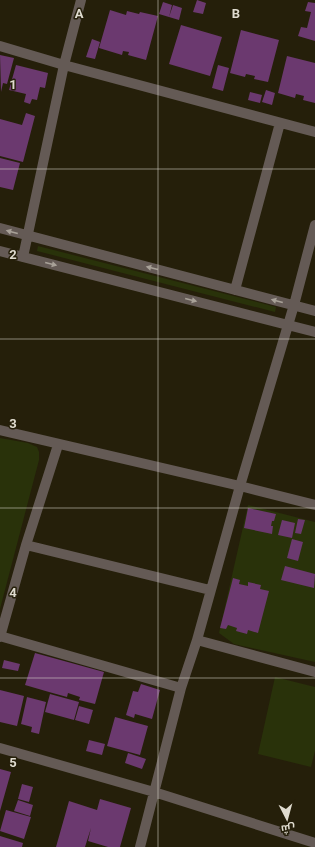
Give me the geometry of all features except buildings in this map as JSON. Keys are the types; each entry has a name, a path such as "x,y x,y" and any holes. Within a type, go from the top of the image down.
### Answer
{"street":[{"path":"23,257 64,65 81,0"},
{"path":"0,46 64,65 315,132"},
{"path":"235,290 280,123"},
{"path":"140,847 181,688 197,640 240,486 294,305 315,225"},
{"path":"0,228 315,311"},
{"path":"0,251 315,332"},
{"path":"0,430 315,505"},
{"path":"58,445 26,545 0,637 181,688"},
{"path":"26,545 210,590"},
{"path":"197,640 315,672"},
{"path":"0,748 154,792 315,843"}],"green space":[{"path":"38,246 276,307 275,312 37,251"},
{"path":"0,438 28,443 37,447 39,452 39,460 0,609"},
{"path":"248,505 315,522 315,662 234,644 219,633"},
{"path":"275,677 315,687 315,751 311,767 258,754"}]}
